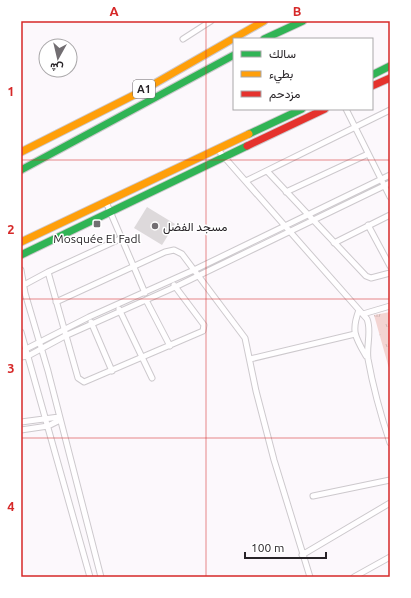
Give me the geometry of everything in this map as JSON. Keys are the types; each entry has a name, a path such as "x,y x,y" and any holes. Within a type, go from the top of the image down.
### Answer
{"main road":[{"name":"A1","path":"234,38 264,21"},
{"path":"266,38 288,21"},
{"path":"266,38 303,21"},
{"name":"A1","path":"21,152 140,92 233,39"},
{"name":"A1","path":"21,170 233,56"},
{"path":"373,74 390,66"},
{"path":"373,86 390,78"},
{"path":"21,242 300,110"},
{"path":"21,255 323,110"}],"street":[{"path":"183,39 211,21"},
{"path":"346,110 390,197"},
{"path":"246,181 390,110"},
{"path":"218,150 361,312 369,326 368,359"},
{"path":"286,192 368,154"},
{"path":"267,171 307,216 366,276 372,278 390,273"},
{"path":"21,357 28,356 42,348 89,317 146,293 390,175"},
{"path":"21,357 26,349 40,342 91,324 175,287 390,183"},
{"path":"106,202 133,267 146,293"},
{"path":"334,243 390,215"},
{"path":"368,225 390,266"},
{"path":"22,286 48,272 122,238"},
{"path":"56,302 165,252 174,250 179,252 241,332 246,341 256,391 302,555 310,577"},
{"path":"21,270 22,286 42,348 101,577"},
{"path":"48,272 64,333 80,380 87,381 202,333 204,328 192,307 171,281"},
{"path":"146,300 170,346"},
{"path":"116,305 152,378"},
{"path":"390,306 361,312 355,322 355,334 368,359 390,443"},
{"path":"89,317 112,371"},
{"path":"21,332 90,577"},
{"path":"250,359 355,334"},
{"path":"21,422 59,417"},
{"path":"21,430 56,424 59,417"},
{"path":"313,496 390,480"},
{"path":"302,555 390,503"},
{"path":"354,577 390,557"}],"green space":[{"path":"390,312 390,372 374,315"}],"building":[{"name":"مسجد الفضل","path":"147,207 175,224 162,245 134,228"}],"traffic: fast":[{"path":"266,38 303,21"},
{"path":"21,170 233,56"},
{"path":"373,74 390,66"},
{"path":"249,134 300,110"},
{"path":"21,255 247,146"}],"traffic: slow":[{"path":"234,38 264,21"},
{"path":"21,152 140,92 233,39"},
{"path":"21,242 249,134"}],"traffic: jam":[{"path":"373,86 390,78"},
{"path":"247,146 323,110"}],"place":[{"name":"Mosquée El Fadl","path":"97,224"},
{"name":"مسجد الفضل","path":"155,226"}]}
